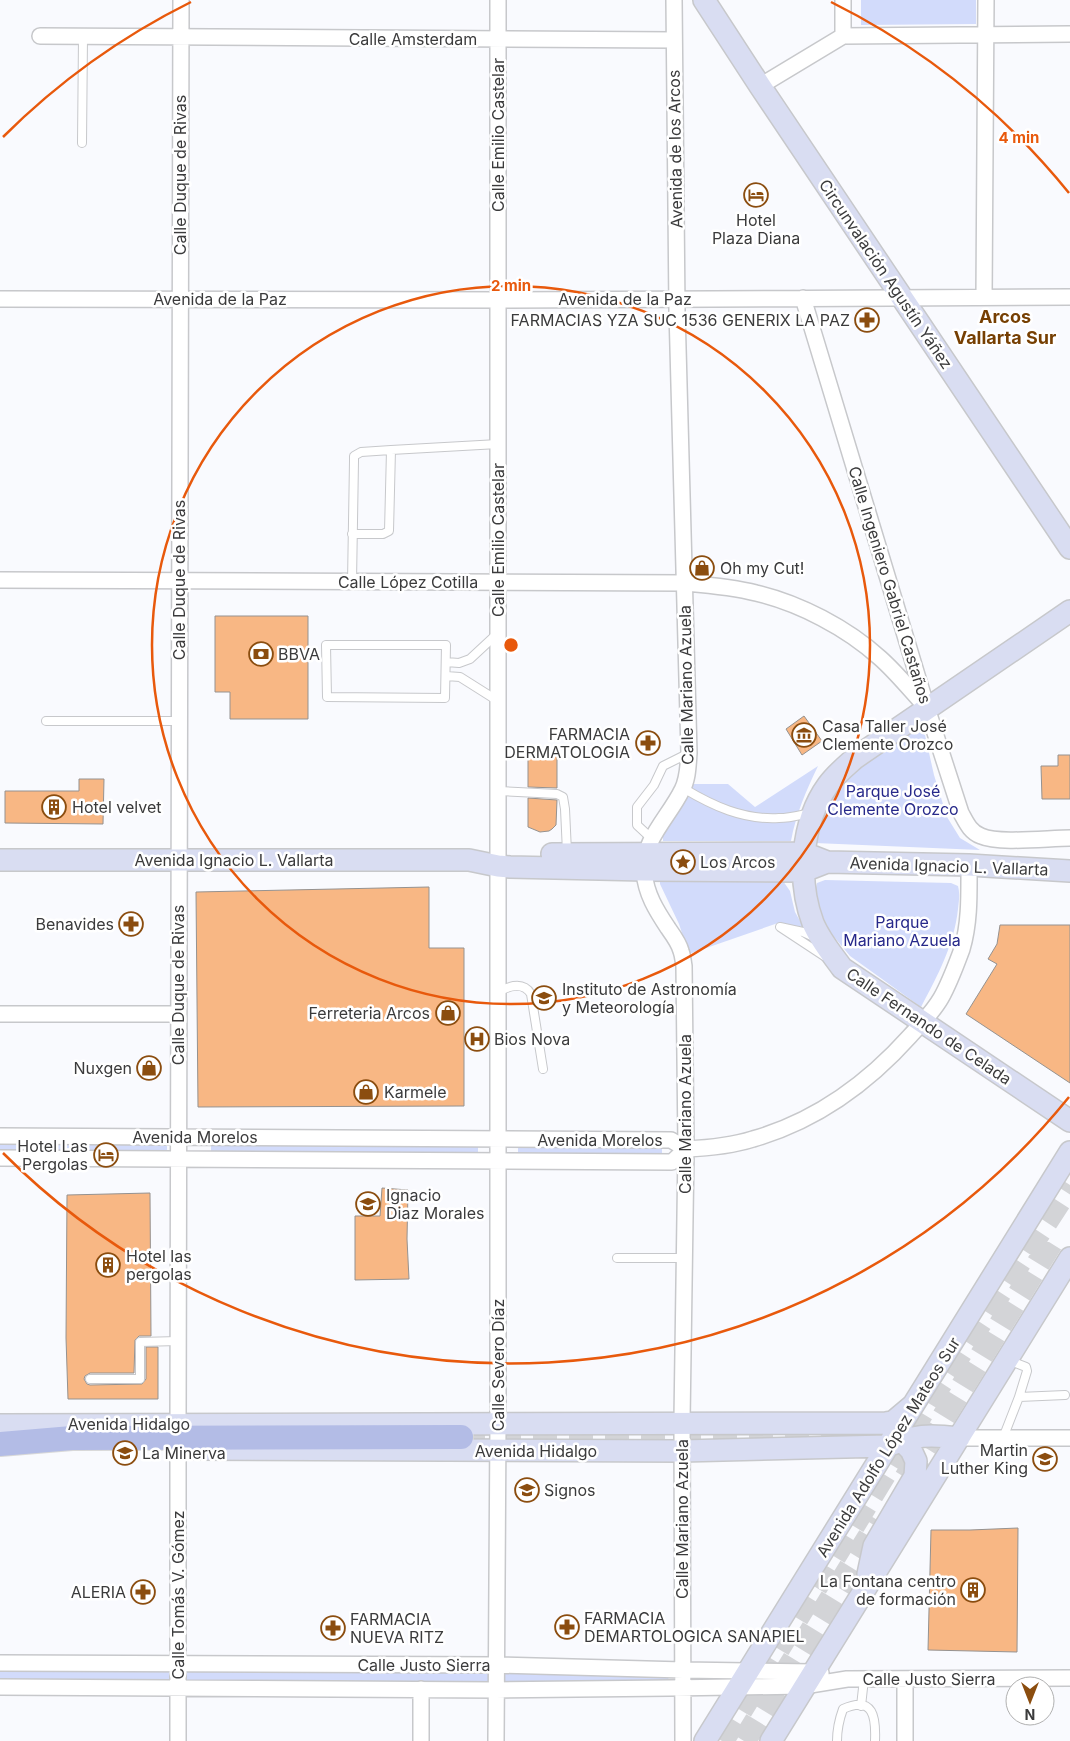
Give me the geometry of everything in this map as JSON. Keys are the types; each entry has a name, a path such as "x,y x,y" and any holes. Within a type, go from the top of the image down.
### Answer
{"main road":[{"name":"Circunvalación Agustín Yáñez","path":"704,0 1070,548"},
{"name":"Calle Fernando de Celada","path":"1070,611 855,758 828,784 812,813 804,862 808,906 814,924 823,942 842,968 1070,1121"},
{"name":"Avenida Ignacio L. Vallarta","path":"498,860 567,854 647,854 804,862 969,865 1070,871"},
{"name":"Avenida Ignacio L. Vallarta","path":"0,860 498,860 647,854"},
{"name":"Avenida Adolfo López Mateos Sur","path":"705,1741 895,1444 912,1406 1070,1152"},
{"path":"771,1741 1070,1258"},
{"name":"Avenida Hidalgo","path":"0,1425 886,1424 893,1422 912,1406"},
{"path":"0,1430 72,1438"},
{"name":"Avenida Hidalgo","path":"0,1448 682,1451 895,1444 927,1435 959,1438"},
{"path":"0,1444 72,1438 461,1437"},
{"path":"865,1589 874,1546 915,1476 916,1461 911,1450 895,1444"}],"street":[{"name":"Calle Duque de Rivas","path":"177,1160 181,0"},
{"name":"Calle Emilio Castelar","path":"498,0 498,1139"},
{"name":"Avenida de los Arcos","path":"674,0 677,299"},
{"path":"843,0 843,36"},
{"path":"984,297 986,0"},
{"path":"760,86 843,36 1070,34"},
{"name":"Calle Amsterdam","path":"40,36 674,40"},
{"name":"Avenida de la Paz","path":"0,298 498,300 1070,297"},
{"name":"Calle Ingeniero Gabriel Castaños","path":"803,298 927,708 961,813 969,827 980,836 997,840 1070,838"},
{"name":"Calle Mariano Azuela","path":"677,299 688,772 683,788 647,854 646,884 651,900 681,950 684,966 686,1149 682,1424 683,1741"},
{"name":"Calle López Cotilla","path":"0,580 684,583 756,592 803,608 851,636 880,658 927,708"},
{"path":"686,1149 718,1147 752,1140 786,1128 844,1097 871,1076 895,1053 923,1023 941,999 962,947 968,922 970,898 969,865"},
{"path":"0,1014 178,1014"},
{"name":"Avenida Morelos","path":"0,1136 671,1140 686,1149 672,1162 0,1158"},
{"name":"Calle Severo Díaz","path":"496,1741 498,1139"},
{"path":"177,1160 178,1424"},
{"name":"Avenida Hidalgo","path":"959,1438 1070,1438"},
{"name":"Calle Tomás V. Gómez","path":"178,1449 178,1741"},
{"name":"Calle Justo Sierra","path":"0,1663 496,1665 683,1670 743,1679 1070,1678"},
{"name":"Calle Justo Sierra","path":"0,1687 496,1690 683,1688 743,1679"},
{"path":"905,1679 905,1741"},
{"path":"421,1689 421,1741"}],"lane":[{"path":"82,143 83,37"},
{"path":"352,582 354,456 361,452 498,444"},
{"path":"352,534 383,534 389,531 391,450"},
{"path":"446,662 459,664 470,659 498,633"},
{"path":"326,645 446,645 446,676 445,698 327,696 326,645"},
{"path":"446,676 460,677 498,702"},
{"path":"46,721 178,721"},
{"path":"647,854 637,825 637,807 654,785 663,766 689,753"},
{"path":"683,788 713,805 745,816 779,818 812,813"},
{"path":"498,791 557,794 563,797 567,854"},
{"path":"823,942 803,932 780,928 842,968"},
{"path":"498,992 508,987 521,986 528,989 531,994 543,1069"},
{"path":"618,1258 684,1258"},
{"path":"90,1379 140,1379 140,1342 178,1341"},
{"path":"1003,1438 1020,1397 1027,1371 1026,1367 1007,1359"},
{"path":"1020,1397 1065,1395"},
{"path":"862,1706 864,1678"},
{"path":"837,1741 838,1724 844,1709 852,1706 868,1708 874,1715 874,1741"}],"green space":[{"path":"861,0 976,0 976,24 861,25"},
{"name":"Parque José Clemente Orozco","path":"912,730 920,730 925,735 934,775 947,817 960,838 980,850 815,843 822,810 849,774"},
{"path":"818,766 802,803 791,841 663,841 663,831 693,784 728,784 755,807"},
{"path":"660,879 783,881 790,891 795,912 804,928 778,923 689,954 679,924 660,884"},
{"name":"Parque Mariano Azuela","path":"825,880 951,883 958,886 959,903 953,935 939,971 921,1007 850,956 830,932 818,906 815,892 817,883"},
{"path":"167,1140 167,1153 0,1153 0,1141"},
{"path":"211,1142 478,1143 478,1155 211,1154"},
{"path":"518,1145 662,1145 662,1155 518,1155"},
{"path":"0,1663 667,1670 670,1688 0,1687"}],"building":[{"name":"BBVA","path":"215,616 308,616 308,719 230,719 230,692 215,692"},
{"name":"Casa Taller José Clemente Orozco","path":"804,716 822,741 802,755 786,729"},
{"path":"528,754 557,754 557,788 528,787"},
{"path":"1058,755 1070,755 1070,799 1042,799 1041,766 1058,766"},
{"name":"Hotel velvet","path":"79,779 104,779 103,824 5,823 5,791 79,791"},
{"path":"528,798 557,800 556,825 552,829 540,832 528,827"},
{"path":"429,887 429,948 464,948 464,1106 198,1107 196,892"},
{"path":"1000,925 1070,925 1070,1083 966,1014 997,964 988,959 997,944"},
{"path":"382,1188 408,1190 407,1239 409,1279 355,1280 355,1216 380,1216"},
{"name":"Hotel las pergolas","path":"150,1193 151,1336 139,1336 135,1340 134,1373 90,1373 84,1379 90,1385 142,1384 146,1379 146,1347 158,1347 158,1399 68,1399 66,1338 67,1195"},
{"name":"La Fontana centro de formación","path":"1018,1528 1017,1652 928,1650 931,1530"}],"tunnel":[{"path":"722,1741 929,1401 1070,1185"},
{"path":"906,1478 1054,1238"},
{"path":"461,1437 883,1435 905,1428 911,1421"},
{"path":"744,1741 879,1521"}],"place":[{"name":"Hotel Plaza Diana","path":"756,195"},
{"name":"FARMACIAS YZA SUC 1536 GENERIX LA PAZ","path":"867,320"},
{"name":"Oh my Cut!","path":"702,568"},
{"name":"BBVA","path":"261,654"},
{"name":"Casa Taller José Clemente Orozco","path":"804,735"},
{"name":"FARMACIA DERMATOLOGIA","path":"648,743"},
{"name":"Hotel velvet","path":"54,807"},
{"name":"Los Arcos","path":"683,862"},
{"name":"Benavides","path":"131,924"},
{"name":"Instituto de Astronomía y Meteorología","path":"544,998"},
{"name":"Ferreteria Arcos","path":"448,1013"},
{"name":"Bios Nova","path":"477,1039"},
{"name":"Nuxgen","path":"149,1068"},
{"name":"Karmele","path":"366,1092"},
{"name":"Hotel Las Pergolas","path":"106,1155"},
{"name":"Ignacio Diaz Morales","path":"368,1204"},
{"name":"Hotel las pergolas","path":"108,1265"},
{"name":"La Minerva","path":"125,1453"},
{"name":"Martin Luther King","path":"1045,1459"},
{"name":"Signos","path":"527,1490"},
{"name":"La Fontana centro de formación","path":"973,1590"},
{"name":"ALERIA","path":"143,1592"},
{"name":"FARMACIA DEMARTOLOGICA SANAPIEL","path":"567,1627"},
{"name":"FARMACIA NUEVA RITZ","path":"333,1628"}],"district":[{"name":"Arcos Vallarta Sur","path":"1005,327"}]}
